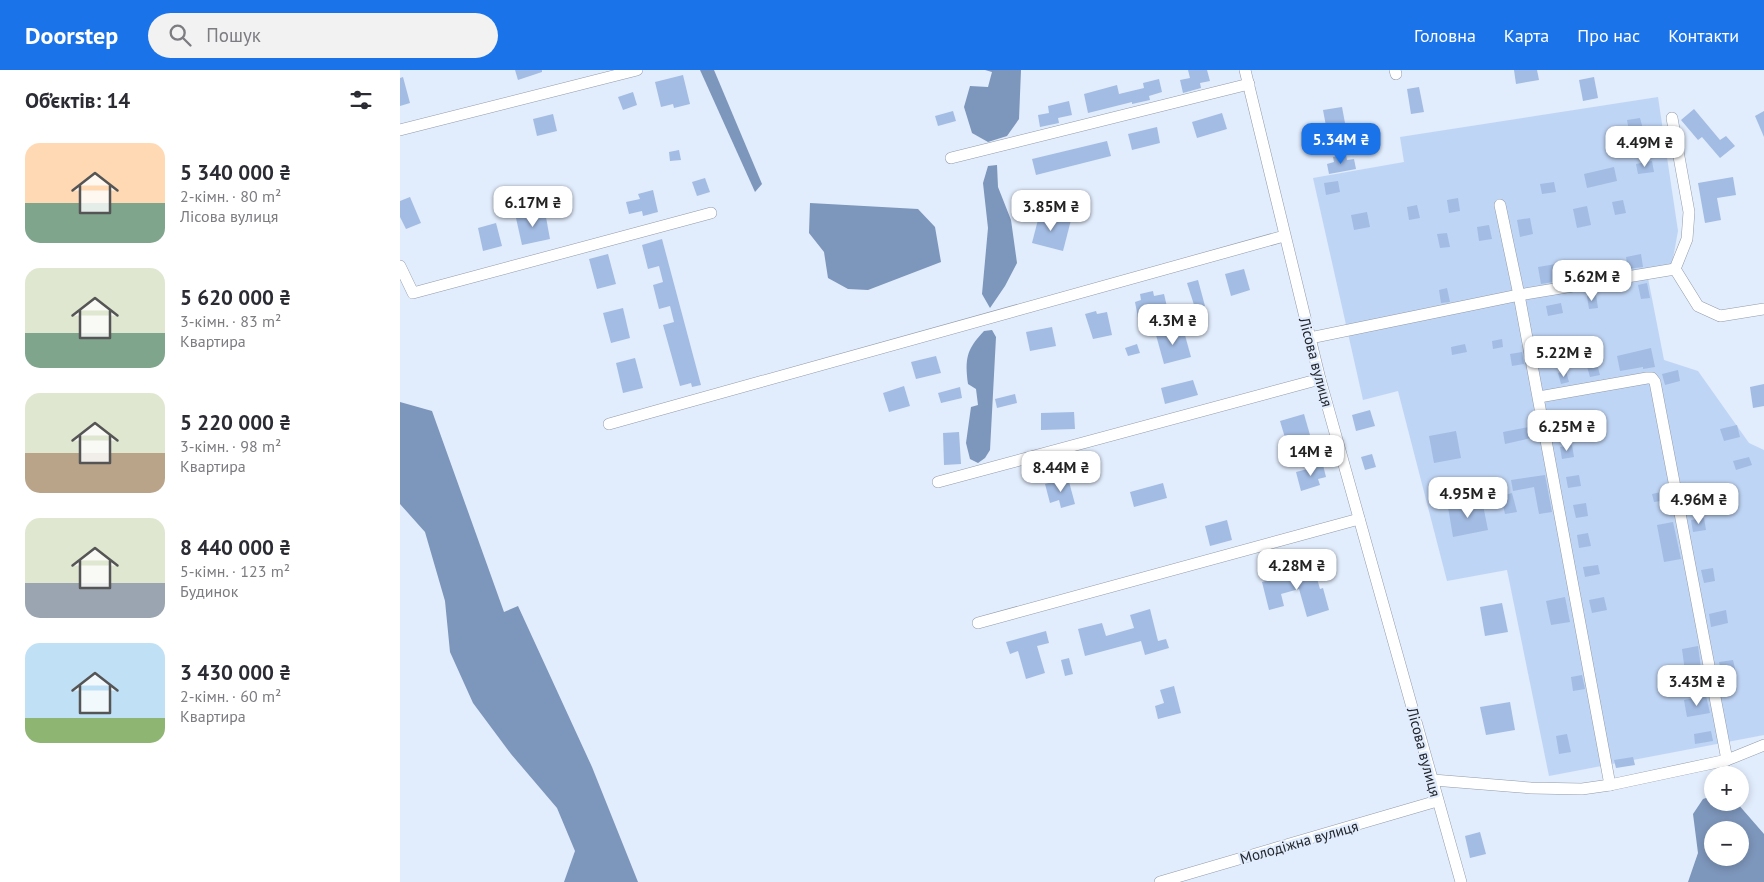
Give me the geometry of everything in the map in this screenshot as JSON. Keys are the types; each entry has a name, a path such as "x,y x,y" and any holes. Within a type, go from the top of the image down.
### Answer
{"street":[{"path":"400,130 637,70"},
{"name":"Лісова вулиця","path":"1245,70 1320,379 1461,882"},
{"path":"950,158 1248,84"},
{"path":"1672,118 1689,212 1687,239 1675,268"},
{"path":"1500,205 1520,295 1610,784"},
{"path":"400,266 413,293 711,213"},
{"path":"609,424 1284,236"},
{"path":"1310,338 1520,295 1675,268"},
{"path":"1675,268 1698,306 1720,316 1764,310"},
{"path":"1538,397 1647,378 1652,378 1655,382 1727,760"},
{"path":"938,482 1320,379"},
{"path":"978,623 1358,519"},
{"path":"1432,780 1530,788 1582,789 1727,760 1764,745"},
{"name":"Молодіжна вулиця","path":"1160,882 1438,801"}],"shaded area":[{"path":"700,70 714,70 762,184 755,192"},
{"path":"985,70 1021,70 1019,119 1007,136 988,142 972,133 964,107 970,86 988,87 992,72"},
{"path":"1658,97 1678,231 1671,269 1647,273 1664,360 1698,371 1749,443 1764,450 1764,735 1549,776 1507,570 1447,581 1398,391 1363,400 1313,178 1404,162 1400,137"},
{"path":"997,165 998,187 1011,220 1017,263 1005,286 990,308 982,294 988,228 983,183 988,166"},
{"path":"810,203 918,209 935,227 941,262 868,290 848,289 828,278 824,252 809,233"},
{"path":"992,330 996,337 990,450 985,458 978,463 970,459 966,443 971,407 978,405 976,389 968,384 967,361 973,344 984,331"},
{"path":"400,402 432,411 504,612 518,606 592,767 638,882 564,882 575,851 557,808 511,754 473,703 450,652 445,601 425,532 400,504"},
{"path":"1704,799 1704,811 1744,811 1764,834 1764,882 1688,882 1698,853 1693,814"}],"building":[{"path":"515,70 542,70 542,72 518,80"},
{"path":"1188,70 1207,70 1210,81 1200,83 1201,88 1183,93 1180,80 1190,78"},
{"path":"1514,70 1537,70 1539,80 1516,84"},
{"path":"683,75 690,104 674,108 673,104 661,107 655,82"},
{"path":"403,77 410,103 400,106 400,78"},
{"path":"1594,77 1598,98 1583,101 1579,80"},
{"path":"1159,79 1162,92 1149,96 1150,100 1132,104 1132,102 1088,113 1084,94 1117,85 1119,94 1144,88 1143,83"},
{"path":"1419,87 1424,112 1411,114 1407,89"},
{"path":"633,92 637,105 623,110 618,97"},
{"path":"1069,101 1072,115 1058,118 1059,123 1040,127 1038,115 1049,113 1048,106"},
{"path":"1342,107 1345,123 1326,126 1323,110"},
{"path":"1694,109 1720,140 1726,136 1735,146 1720,158 1702,137 1698,140 1681,120"},
{"path":"953,111 956,121 938,126 935,116"},
{"path":"1764,111 1764,137 1755,116"},
{"path":"1222,113 1227,129 1197,138 1192,122"},
{"path":"553,114 557,131 537,136 533,119"},
{"path":"1640,118 1643,129 1629,131 1627,120"},
{"path":"1157,127 1160,143 1132,150 1128,134"},
{"path":"1107,141 1111,156 1036,175 1032,159"},
{"path":"679,150 681,160 670,161 669,152"},
{"path":"1346,155 1347,160 1354,159 1356,169 1329,174 1327,164 1334,162 1333,157"},
{"path":"1652,161 1654,172 1638,174 1636,164"},
{"path":"1614,167 1617,181 1587,188 1584,174"},
{"path":"1733,177 1736,195 1717,198 1721,220 1705,223 1698,183"},
{"path":"705,178 710,192 697,196 692,182"},
{"path":"1338,181 1340,192 1326,195 1324,183"},
{"path":"1554,182 1556,192 1542,194 1540,184"},
{"path":"653,190 658,212 643,216 642,211 629,214 626,202 640,199 638,194"},
{"path":"410,197 421,223 406,229 400,217 400,201"},
{"path":"1458,198 1460,211 1449,213 1447,200"},
{"path":"1623,200 1626,213 1615,215 1612,202"},
{"path":"1417,205 1420,218 1409,220 1407,207"},
{"path":"1587,206 1591,225 1577,228 1573,209"},
{"path":"545,212 550,239 522,245 516,218"},
{"path":"1040,212 1071,220 1063,251 1032,243"},
{"path":"1367,212 1370,227 1354,230 1351,215"},
{"path":"1530,218 1533,234 1520,237 1517,220"},
{"path":"496,223 502,246 483,251 478,228"},
{"path":"1489,225 1492,239 1479,241 1477,227"},
{"path":"1447,233 1450,247 1440,248 1437,234"},
{"path":"662,239 701,385 692,387 691,383 680,386 663,325 674,322 670,306 659,309 653,285 663,282 659,266 648,269 642,245"},
{"path":"608,254 616,284 597,289 589,259"},
{"path":"1641,254 1643,267 1628,269 1626,257"},
{"path":"1598,261 1600,274 1585,276 1583,263"},
{"path":"1556,264 1559,281 1541,284 1538,267"},
{"path":"1244,269 1250,290 1231,296 1225,274"},
{"path":"1198,280 1205,306 1195,308 1187,283"},
{"path":"1647,283 1650,298 1641,299 1638,285"},
{"path":"1447,288 1450,302 1441,303 1439,290"},
{"path":"1153,291 1154,296 1164,294 1168,311 1138,318 1135,302 1141,300 1140,294"},
{"path":"1596,295 1598,308 1589,309 1587,296"},
{"path":"1561,303 1563,313 1548,316 1546,306"},
{"path":"623,308 630,338 611,343 603,313"},
{"path":"1096,311 1097,314 1107,312 1112,335 1093,339 1085,314"},
{"path":"1052,327 1056,346 1030,351 1026,332"},
{"path":"1183,328 1191,357 1164,364 1156,335"},
{"path":"1502,339 1503,347 1493,349 1492,341"},
{"path":"1137,344 1140,353 1128,356 1125,348"},
{"path":"1465,344 1467,352 1452,355 1451,347"},
{"path":"1651,348 1655,367 1620,371 1617,356"},
{"path":"1522,352 1524,364 1512,366 1510,354"},
{"path":"936,356 941,373 916,379 911,362"},
{"path":"635,358 643,388 623,393 616,363"},
{"path":"1596,360 1600,375 1590,377 1586,363"},
{"path":"1678,370 1680,381 1665,385 1662,374"},
{"path":"1566,371 1569,382 1561,384 1558,373"},
{"path":"1193,380 1198,395 1165,404 1161,388"},
{"path":"1764,384 1764,406 1753,408 1750,387"},
{"path":"904,386 910,406 889,412 883,393"},
{"path":"960,387 962,398 941,403 938,393"},
{"path":"1015,394 1017,403 997,408 995,399"},
{"path":"1370,410 1375,426 1356,431 1352,415"},
{"path":"1074,412 1075,429 1041,430 1041,413"},
{"path":"1304,414 1310,435 1286,441 1280,421"},
{"path":"1737,425 1740,437 1724,441 1720,429"},
{"path":"1529,427 1531,438 1505,444 1503,432"},
{"path":"1456,431 1461,458 1434,463 1429,436"},
{"path":"959,432 961,464 944,465 943,433"},
{"path":"1572,445 1574,457 1562,459 1560,447"},
{"path":"1372,454 1376,467 1365,470 1361,457"},
{"path":"1749,457 1752,465 1736,470 1733,461"},
{"path":"1323,465 1326,477 1318,479 1320,485 1301,491 1296,472"},
{"path":"1545,475 1552,512 1539,514 1534,487 1513,491 1511,480"},
{"path":"1579,475 1581,486 1568,488 1566,477"},
{"path":"1068,478 1075,504 1061,508 1059,500 1050,503 1045,484"},
{"path":"1163,483 1167,498 1134,507 1130,492"},
{"path":"1666,491 1667,500 1654,502 1652,494"},
{"path":"1512,493 1517,512 1505,514 1501,496"},
{"path":"1482,500 1488,530 1453,537 1448,507"},
{"path":"1586,503 1588,516 1576,518 1573,505"},
{"path":"1704,518 1706,530 1693,532 1691,520"},
{"path":"1227,520 1232,540 1210,546 1205,526"},
{"path":"1673,522 1681,559 1664,562 1657,525"},
{"path":"1588,533 1591,546 1579,548 1577,535"},
{"path":"1598,565 1600,574 1585,577 1583,567"},
{"path":"1314,568 1320,589 1323,588 1329,610 1307,617 1299,589 1281,594 1284,606 1269,610 1262,582"},
{"path":"1713,568 1715,581 1704,583 1701,570"},
{"path":"1565,597 1570,622 1551,625 1546,601"},
{"path":"1604,597 1607,610 1592,613 1589,600"},
{"path":"1502,603 1508,632 1485,636 1480,607"},
{"path":"1150,609 1158,641 1166,639 1169,648 1145,655 1141,641 1085,656 1078,629 1102,623 1106,636 1134,628 1130,615"},
{"path":"1726,610 1728,623 1711,627 1709,614"},
{"path":"1046,631 1049,643 1037,646 1045,673 1026,679 1018,651 1010,654 1006,642"},
{"path":"1698,646 1702,676 1686,679 1682,649"},
{"path":"1069,658 1073,674 1065,676 1061,660"},
{"path":"1733,660 1736,673 1722,676 1719,662"},
{"path":"1582,675 1585,689 1573,691 1571,677"},
{"path":"1174,686 1181,713 1158,719 1155,706 1164,703 1160,690"},
{"path":"1706,696 1710,713 1687,717 1684,700"},
{"path":"1510,702 1515,730 1486,735 1480,707"},
{"path":"1711,731 1713,741 1695,744 1694,734"},
{"path":"1567,734 1571,752 1559,754 1556,736"},
{"path":"1633,757 1635,765 1616,768 1614,760"},
{"path":"1480,832 1486,854 1470,858 1465,836"}]}
